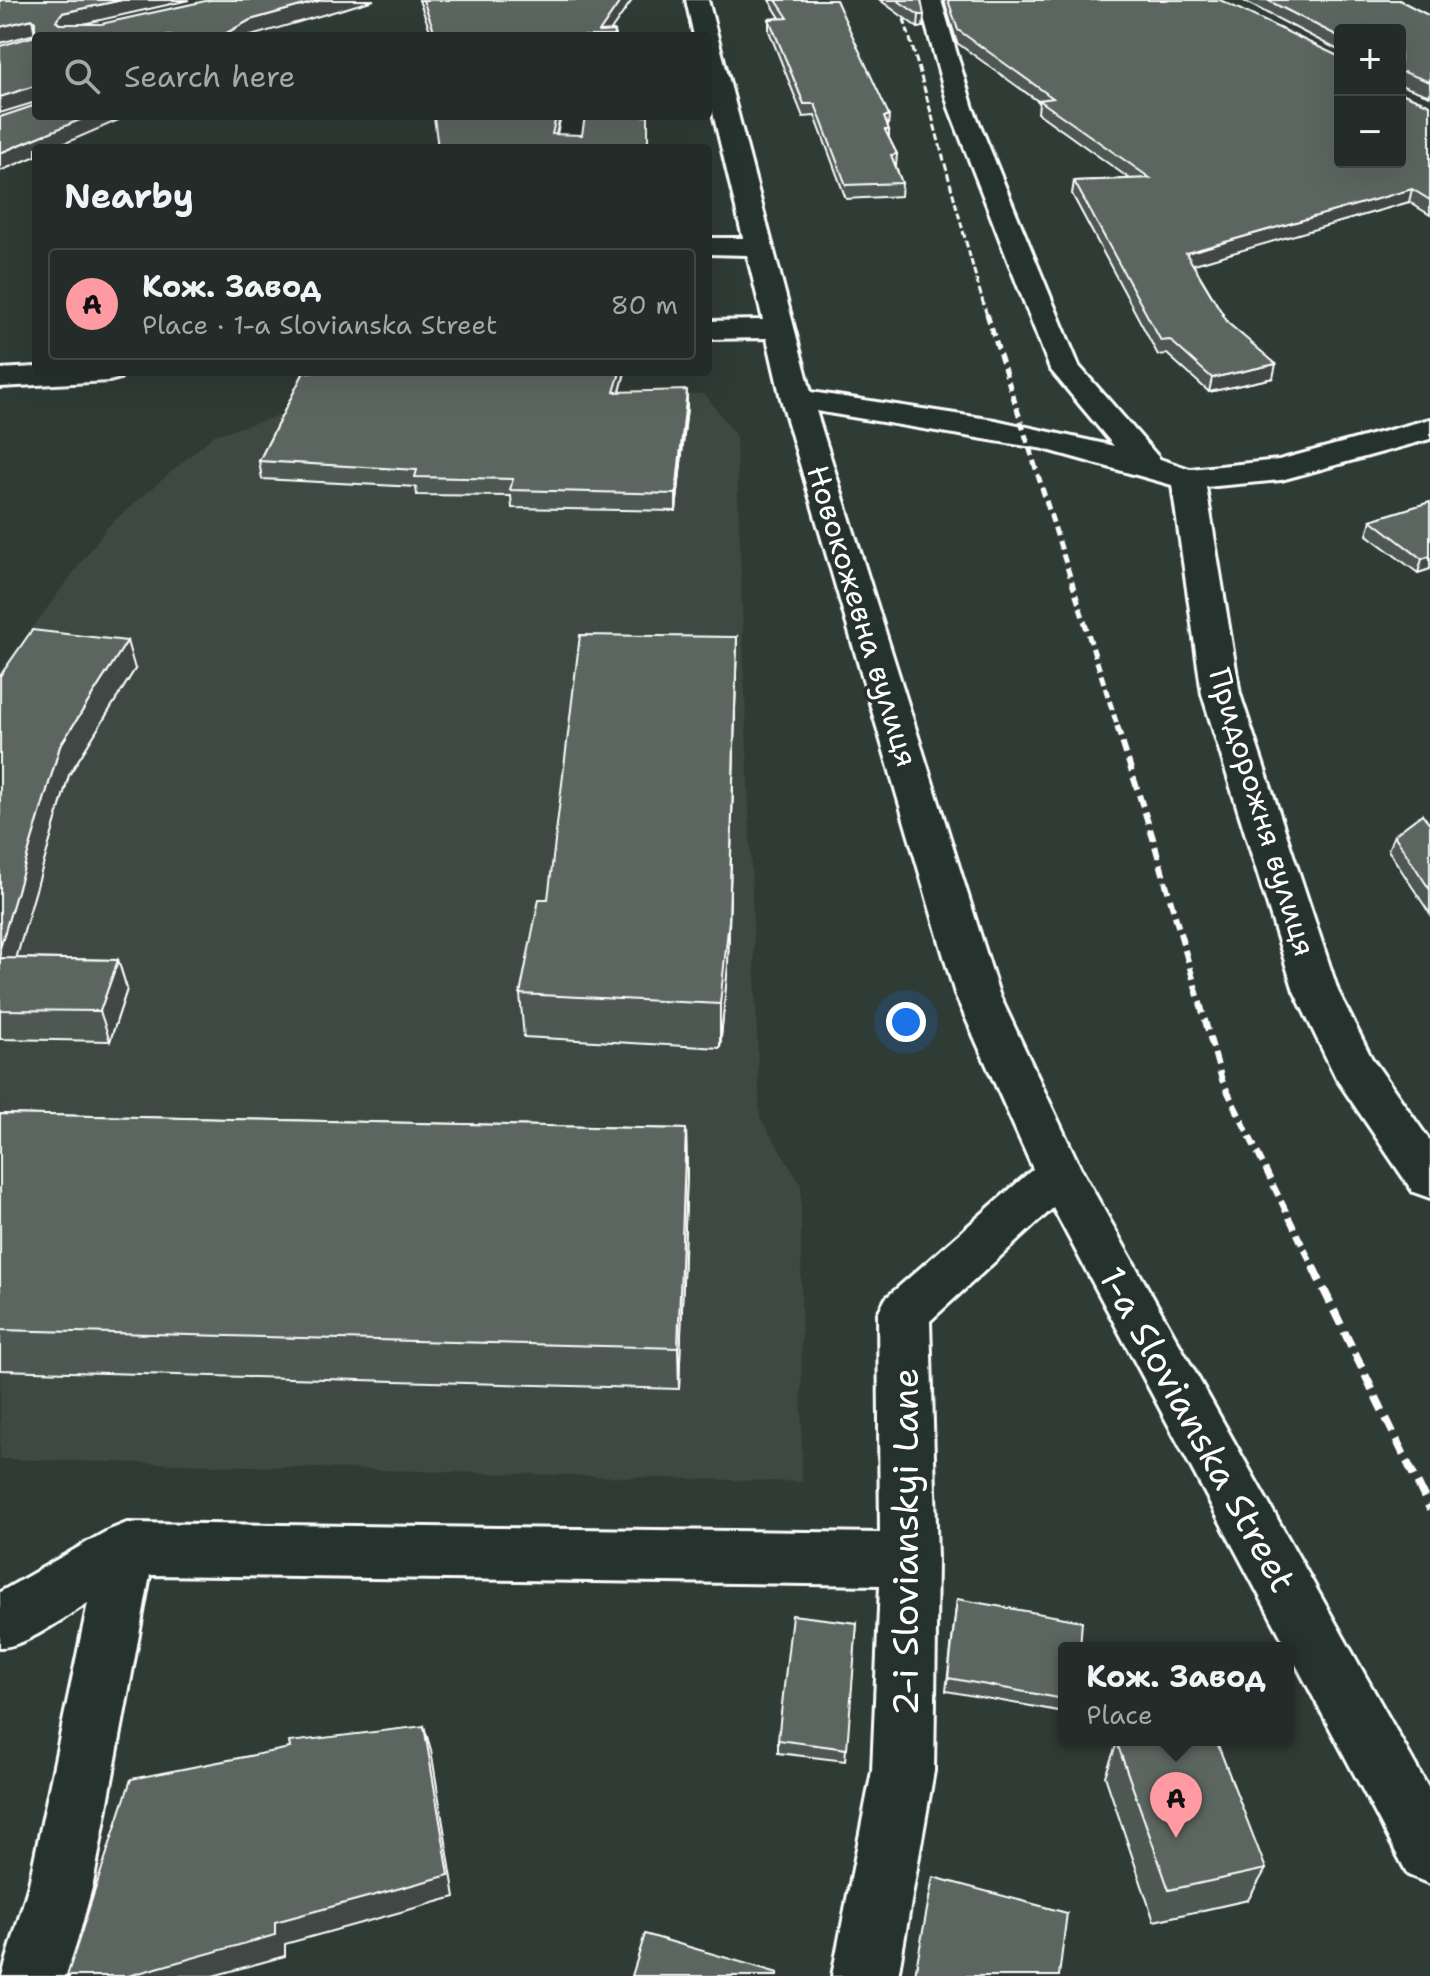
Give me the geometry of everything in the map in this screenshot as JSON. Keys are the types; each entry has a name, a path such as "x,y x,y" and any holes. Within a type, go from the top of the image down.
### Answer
{"street":[{"path":"697,0 705,32"},
{"path":"930,0 961,108 1065,369 1147,464"},
{"name":"Новокожевна вулиця","path":"712,59 797,399 977,994 1059,1174"},
{"path":"569,144 573,120"},
{"path":"712,246 759,247"},
{"path":"712,330 779,329"},
{"path":"0,378 60,376"},
{"path":"797,399 1024,436 1147,464 1188,479 1281,470 1430,429"},
{"name":"Придорожня вулиця","path":"1188,479 1221,694 1316,991 1352,1066 1430,1179"},
{"name":"2-i Slovianskyi Lane","path":"865,1976 903,1771 909,1559 904,1313 1059,1174"},
{"name":"1-a Slovianska Street","path":"1059,1174 1430,1853"},
{"path":"0,1620 4,1621 127,1549 909,1559"},
{"path":"35,1976 61,1884 127,1549"}],"shaded area":[{"path":"352,394 705,394 736,436 760,1117 801,1185 802,1482 0,1459 0,671 109,525 214,435"}],"building":[{"path":"0,0 122,0 62,13 56,21 59,24 101,24 210,0 322,0 250,20 228,32 35,32 32,19 0,27"},
{"path":"423,0 621,0 599,32 435,32"},
{"path":"776,0 836,0 889,115 884,117 889,130 885,130 897,154 891,155 902,183 846,185 815,104 804,104 769,19 788,18"},
{"path":"897,0 921,0 924,15 919,15"},
{"path":"948,0 1220,0 1334,54 1334,168 1406,168 1406,95 1430,105 1430,200 1412,189 1186,253 1228,323 1276,364 1212,378 1170,340 1161,341 1074,181 1150,178 1039,100 1053,98 958,30"},
{"path":"1267,0 1399,0 1430,16 1430,82 1406,73 1406,24 1334,24 1334,34"},
{"path":"32,37 32,87 0,97 0,46"},
{"path":"32,106 32,120 79,120 0,153 0,117"},
{"path":"434,120 555,120 552,134 582,135 584,120 648,120 648,144 437,144"},
{"path":"302,376 619,376 614,392 687,390 676,494 510,490 513,479 415,477 417,470 259,461"},
{"path":"1430,502 1430,556 1422,559 1371,520"},
{"path":"32,630 127,641 60,746 0,948 0,676"},
{"path":"580,635 737,637 729,920 720,1004 520,994 539,899 548,899"},
{"path":"1422,814 1430,824 1430,890 1394,835"},
{"path":"0,958 118,960 100,1011 0,1010"},
{"path":"0,1114 686,1129 678,1348 0,1330"},
{"path":"957,1599 1082,1621 1080,1642 1058,1642 1058,1698 948,1678"},
{"path":"792,1615 857,1623 847,1749 778,1740"},
{"path":"424,1726 449,1875 275,1922 275,1935 128,1976 67,1976 131,1779 290,1748 289,1742"},
{"path":"1118,1746 1218,1746 1266,1869 1169,1890"},
{"path":"933,1877 1067,1913 1059,1976 915,1974"},
{"path":"645,1934 778,1973 777,1976 632,1976"}],"railway":[{"path":"898,0 987,316"},
{"path":"987,314 1118,728"},
{"path":"1117,726 1152,835 1222,1080 1314,1269"},
{"path":"1313,1267 1430,1509"}],"place":[{"name":"Кож. Завод","path":"1176,1838"}]}
